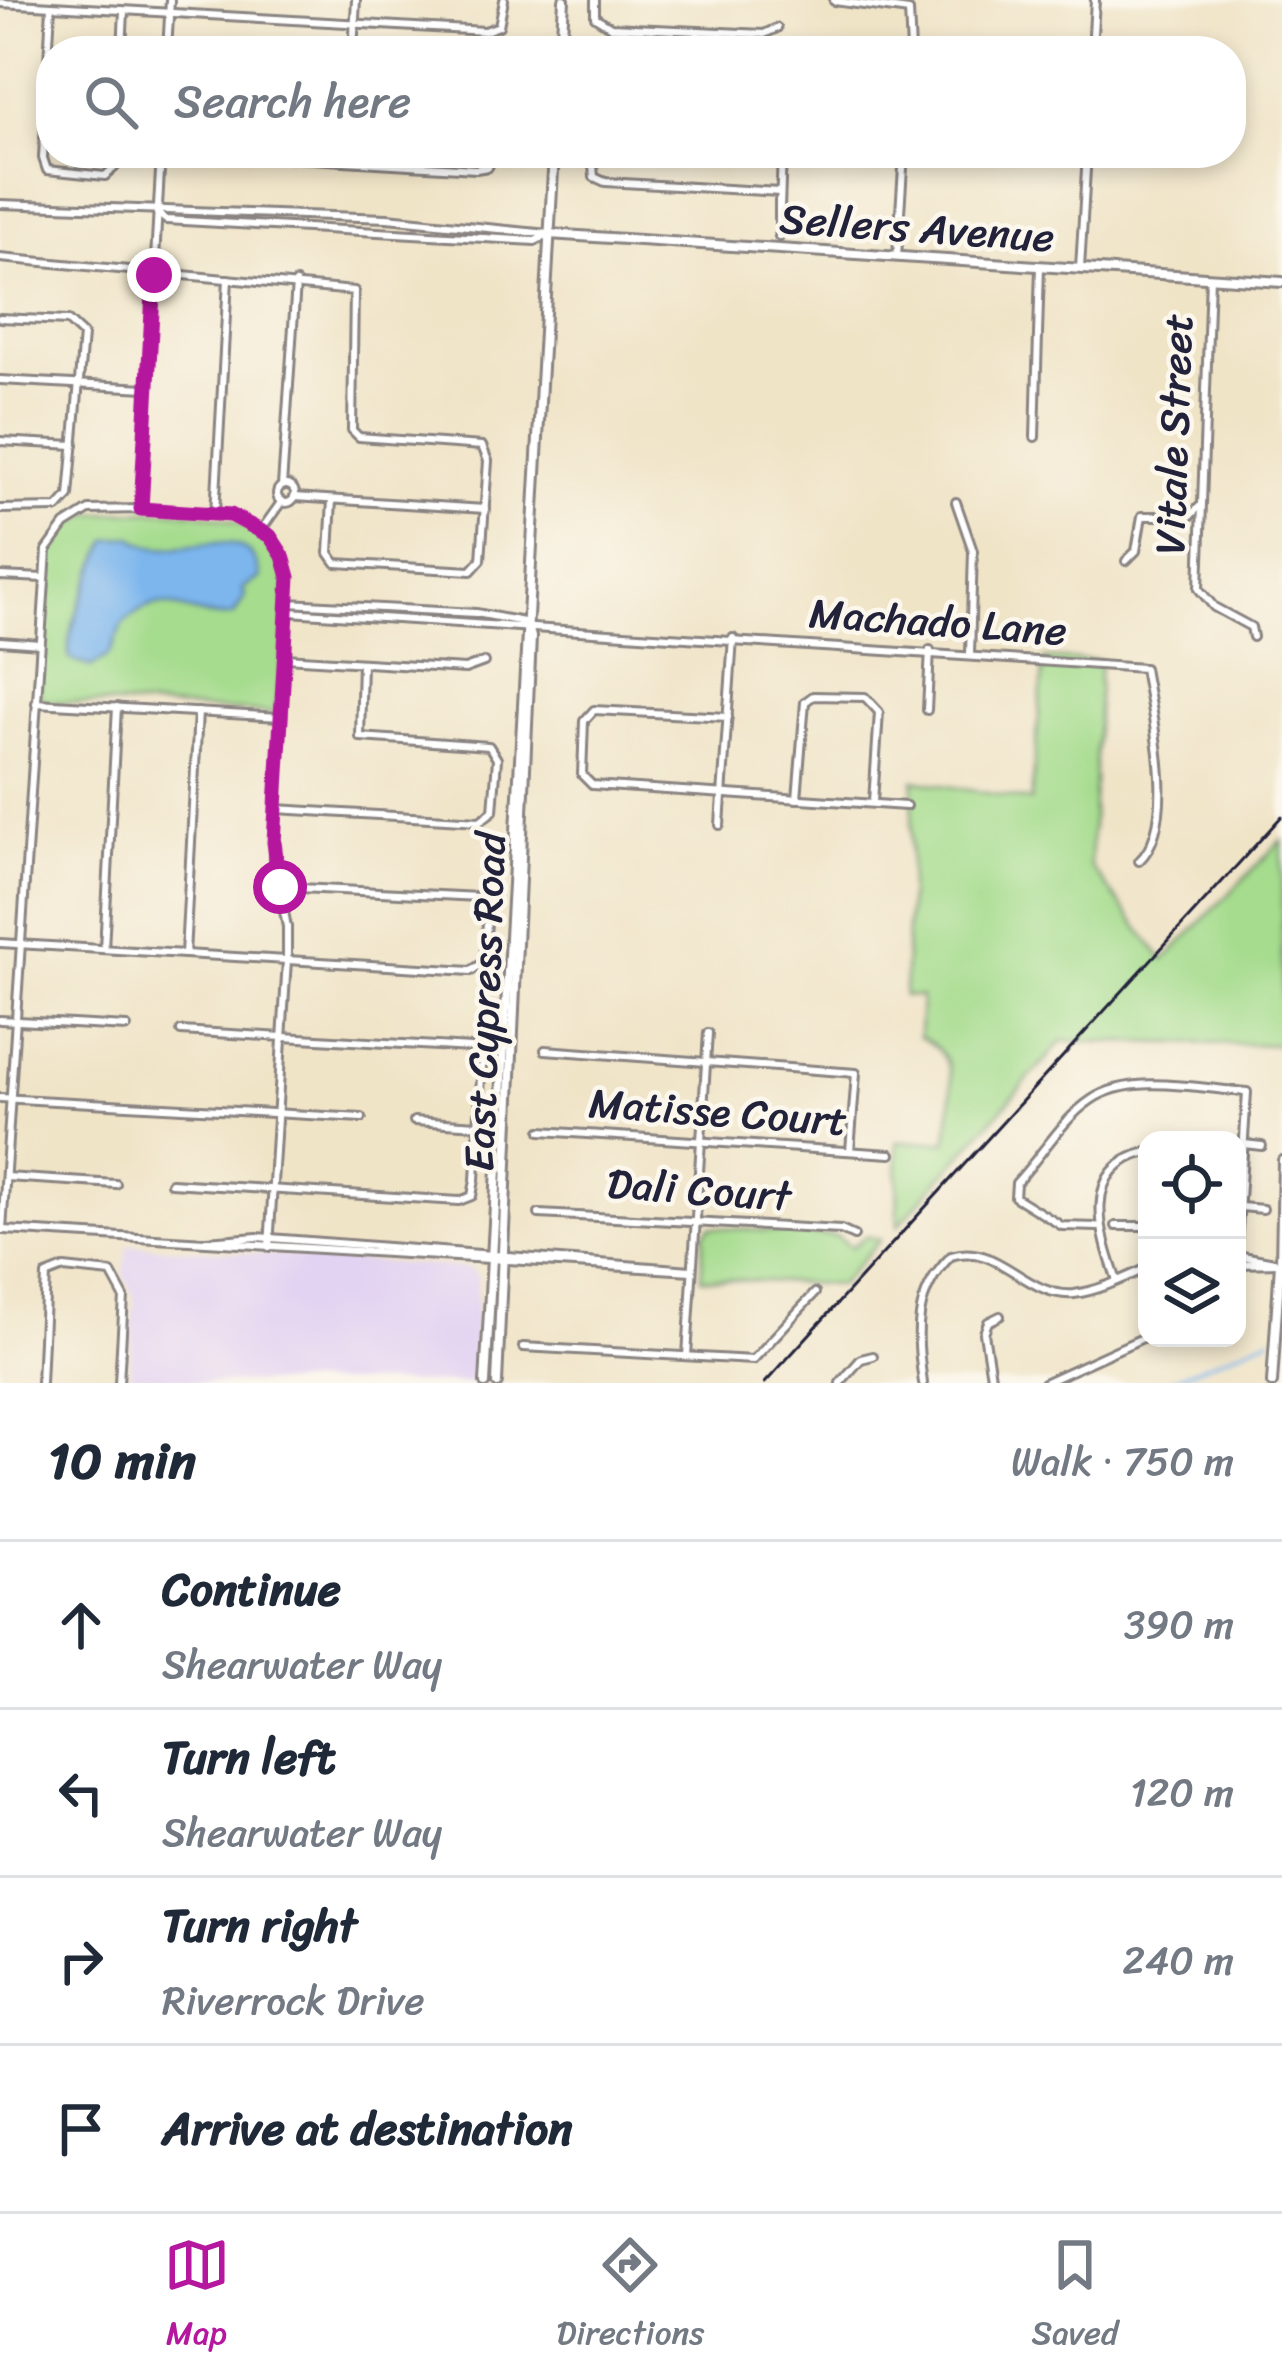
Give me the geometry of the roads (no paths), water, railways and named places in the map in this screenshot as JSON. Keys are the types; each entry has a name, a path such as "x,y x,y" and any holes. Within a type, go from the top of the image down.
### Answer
{"street":[{"path":"168,36 170,0"},
{"path":"354,36 356,0"},
{"path":"0,3 485,31 499,26 504,0"},
{"path":"562,36 564,0"},
{"path":"595,0 595,16 601,24 764,34 776,28"},
{"path":"911,36 913,0"},
{"path":"1093,36 1095,0"},
{"path":"834,1 904,9 912,16"},
{"path":"49,36 51,6"},
{"path":"123,36 124,10"},
{"path":"698,31 698,36"},
{"path":"46,168 105,176 114,168"},
{"path":"141,509 160,168"},
{"name":"East Cypress Road","path":"485,1383 553,168"},
{"path":"593,168 594,177 605,182 780,196"},
{"path":"778,249 781,168"},
{"path":"897,257 903,168"},
{"path":"1080,268 1086,168"},
{"name":"Sellers Avenue","path":"0,204 387,218 549,234 1282,282"},
{"path":"0,258 154,275 350,287 357,295 350,420 355,434 478,445 485,450 485,509 477,569 336,562 329,554 332,500"},
{"path":"1035,437 1040,267"},
{"name":"Vitale Street","path":"1210,277 1199,589 1214,608 1251,627 1253,637"},
{"path":"215,513 228,279"},
{"path":"262,529 282,501 296,284"},
{"path":"0,319 78,326 83,335 69,496 58,508 0,509"},
{"path":"0,380 146,388"},
{"path":"0,441 74,445"},
{"path":"282,486 292,487 294,497"},
{"path":"282,501 294,497 485,509"},
{"path":"956,502 973,551 970,654"},
{"path":"1126,561 1136,550 1142,516 1190,516 1201,503"},
{"path":"270,1243 287,960 274,860 288,607 283,556 262,529 215,513 89,510 65,525 47,550 1,1230 692,1270"},
{"path":"0,576 44,578"},
{"name":"Machado Lane","path":"288,607 1144,668 1159,736 1155,838 1138,861"},
{"name":"East Cypress Road","path":"497,1383 531,637 527,624"},
{"path":"721,825 733,638"},
{"path":"0,641 40,644"},
{"path":"927,710 930,650"},
{"path":"285,658 465,669 484,662"},
{"path":"276,809 480,820 494,811 497,759 489,746 360,737 362,663"},
{"path":"797,799 805,702 813,696 865,697 879,712 873,804"},
{"path":"36,703 281,717"},
{"path":"104,949 118,707"},
{"path":"728,717 594,710 584,721 580,770 592,785 906,806"},
{"path":"185,954 198,712"},
{"path":"0,943 477,970 486,956 488,910 484,900 474,896 280,887"},
{"path":"0,1020 127,1028"},
{"path":"171,1183 468,1199 474,1190 482,1060 471,1048 182,1031"},
{"path":"688,1356 708,1033"},
{"path":"545,1051 856,1073 850,1151"},
{"path":"1098,1227 1062,1226 1015,1197 1014,1190 1083,1106 1121,1088 1247,1092 1245,1131"},
{"path":"0,1099 362,1118"},
{"path":"415,1121 478,1125"},
{"name":"Matisse Court","path":"541,1131 891,1154"},
{"path":"1246,1144 1262,1146"},
{"path":"1117,1281 1098,1227 1108,1179 1122,1162 1138,1156"},
{"path":"1273,1383 1282,1160"},
{"path":"6,1178 116,1184"},
{"path":"1246,1208 1263,1208"},
{"name":"Dali Court","path":"539,1214 695,1219 854,1236"},
{"path":"1116,1226 1138,1226"},
{"path":"923,1383 918,1348 922,1290 951,1256 984,1254 1041,1289 1073,1294 1138,1272"},
{"path":"1246,1260 1281,1262"},
{"path":"40,1383 46,1275 64,1268 111,1273 119,1284 124,1297 119,1383"},
{"path":"523,1346 753,1360 815,1293"},
{"path":"992,1383 984,1333 988,1322 1000,1316"},
{"path":"1044,1383 1138,1340"},
{"path":"840,1383 861,1359 873,1356"}],"water":[{"path":"132,536 147,545 165,547 224,543 240,547 253,558 260,578 243,588 245,597 234,615 154,605 126,621 108,655 92,667 70,659 76,617 108,540"}],"waterway":[{"path":"1162,1383 1270,1338"}],"railway":[{"path":"765,1383 1282,816"}]}
